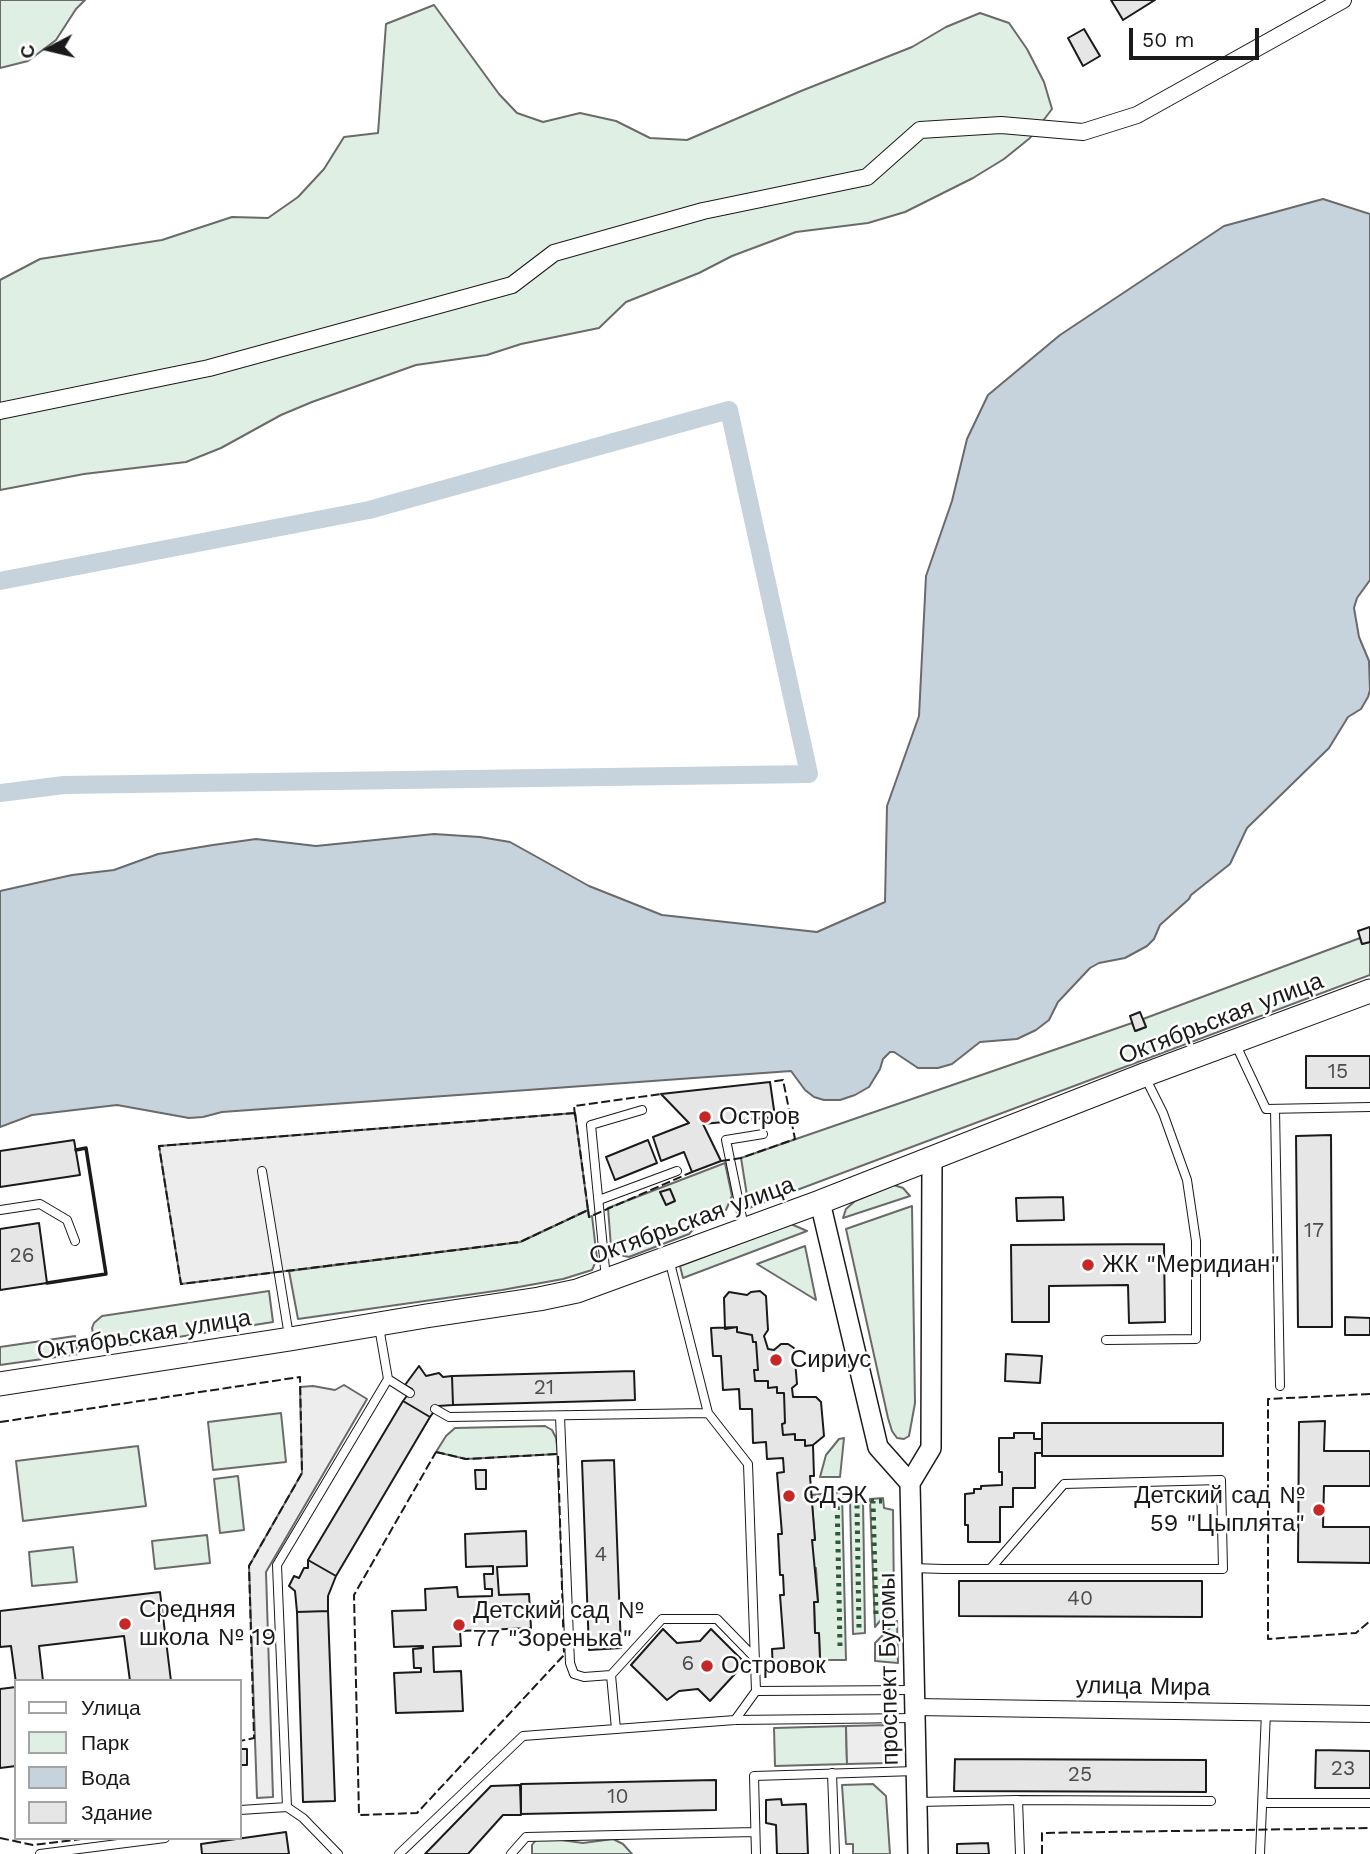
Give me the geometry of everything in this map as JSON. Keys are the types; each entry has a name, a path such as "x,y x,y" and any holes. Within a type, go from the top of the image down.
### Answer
{"main road":[{"name":"Октябрьская улица","path":"0,1384 578,1291 820,1202 1370,991"}],"street":[{"path":"0,411 222,364 512,285 554,253 702,211 867,177 920,130 1001,125 1083,132 1137,115 1343,0"},
{"path":"820,1202 878,1447 909,1483 931,1448 932,1159"},
{"name":"проспект Бутомы","path":"909,1483 918,1854"},
{"name":"улица Мира","path":"915,1705 1370,1714"}],"lane":[{"path":"1235,1043 1266,1109 1370,1107"},
{"path":"1106,1340 1196,1339 1196,1241 1187,1180 1163,1113 1144,1076"},
{"path":"1275,1108 1280,1386"},
{"path":"606,1279 591,1125 642,1110"},
{"path":"744,1230 726,1140 764,1134"},
{"path":"262,1171 290,1339"},
{"path":"599,1200 677,1171"},
{"path":"0,1210 40,1204 67,1220 75,1241"},
{"path":"668,1257 708,1413 748,1464 756,1691 735,1720"},
{"path":"287,1807 277,1565 388,1379 379,1324"},
{"path":"388,1379 410,1393"},
{"path":"435,1409 449,1417 708,1413"},
{"path":"560,1416 570,1663 574,1674 584,1677 611,1675 662,1619 717,1619 755,1658"},
{"path":"911,1568 1223,1569 1221,1480 1064,1484 991,1568"},
{"path":"611,1675 616,1729"},
{"path":"756,1691 915,1705"},
{"path":"399,1854 523,1736 915,1705"},
{"path":"1260,1854 1266,1712"},
{"path":"756,1854 754,1776 916,1771"},
{"path":"832,1773 835,1854"},
{"path":"1018,1800 1020,1854"},
{"path":"917,1802 1211,1801"},
{"path":"1263,1803 1370,1803"},
{"path":"242,1810 287,1807 303,1818 338,1854"},
{"path":"511,1854 526,1837 755,1832"},
{"path":"40,1854 149,1840"}],"green space":[{"path":"0,0 85,0 56,40 28,61 0,68"},
{"path":"434,5 499,94 517,113 543,122 580,113 616,121 650,138 687,140 912,47 946,27 980,13 1009,23 1027,49 1044,82 1052,109 1030,138 1004,159 973,178 905,212 868,223 796,232 732,256 699,273 626,302 599,328 521,344 487,355 416,365 281,415 221,448 186,462 84,474 0,490 0,280 40,259 162,240 232,217 268,218 298,197 324,169 344,137 378,133 386,24"},
{"path":"1360,938 1362,944 1370,942 1370,975 749,1208 741,1158 1132,1023 1136,1031 1146,1027 1143,1019"},
{"path":"725,1163 732,1196 726,1210 704,1218 689,1234 629,1257 615,1254 611,1247 608,1208"},
{"path":"894,1185 903,1188 910,1196 843,1218 846,1209 855,1201"},
{"path":"912,1206 915,1403 909,1436 904,1439 897,1438 888,1418 846,1229"},
{"path":"588,1210 589,1217 592,1216 597,1259 592,1270 563,1279 502,1290 298,1319 289,1271 520,1242"},
{"path":"791,1224 807,1231 683,1278 680,1266"},
{"path":"805,1246 816,1300 757,1264"},
{"path":"269,1291 273,1322 96,1350 92,1328 102,1316"},
{"path":"75,1336 78,1354 0,1365 0,1347"},
{"path":"281,1413 286,1462 213,1470 208,1422"},
{"path":"545,1426 552,1430 556,1438 558,1454 466,1459 436,1452 455,1428"},
{"path":"844,1438 840,1477 820,1477 826,1455 839,1439"},
{"path":"138,1446 146,1506 23,1521 16,1461"},
{"path":"238,1476 244,1530 220,1533 214,1479"},
{"path":"842,1492 846,1660 820,1660 819,1634 815,1633 814,1602 818,1601 816,1568 813,1568 812,1540 815,1539 811,1495"},
{"path":"850,1498 863,1498 865,1633 853,1634"},
{"path":"883,1498 884,1508 893,1510 894,1604 875,1627 870,1499"},
{"path":"207,1535 210,1563 155,1569 152,1541"},
{"path":"73,1547 77,1582 32,1586 29,1552"},
{"path":"897,1621 898,1663 875,1661 875,1643"},
{"path":"846,1726 847,1764 775,1766 774,1728"},
{"path":"873,1784 886,1796 890,1854 853,1854 853,1844 846,1844 842,1785"},
{"path":"554,1839 583,1843 613,1839 623,1844 632,1854 532,1854 532,1845 536,1840"}],"shaded area":[{"path":"575,1113 588,1210 520,1242 181,1284 159,1146"},
{"path":"344,1385 367,1399 266,1572 273,1797 257,1798 249,1566 302,1473 300,1387 313,1386 335,1390"},
{"path":"889,1725 890,1763 847,1764 846,1726"}],"water":[{"path":"1323,199 1370,214 1370,580 1357,598 1354,608 1359,637 1369,661 1368,697 1361,709 1348,717 1329,748 1247,828 1230,864 1191,895 1160,925 1154,939 1147,946 1125,958 1099,963 1090,968 1058,1002 1049,1020 1036,1030 1017,1039 980,1042 952,1064 938,1068 918,1068 890,1052 883,1059 869,1087 840,1100 814,1097 805,1090 791,1071 222,1112 189,1118 117,1105 32,1115 0,1127 0,891 72,875 114,870 158,854 256,839 316,846 434,834 510,842 589,886 662,915 817,932 885,902 887,806 919,716 926,576 952,501 967,439 988,395 1060,335 1224,226"}],"building":[{"path":"1111,0 1155,0 1123,20"},
{"path":"1084,29 1100,56 1083,66 1068,38"},
{"path":"1370,927 1370,942 1362,944 1358,931"},
{"path":"1140,1012 1146,1027 1135,1031 1130,1016"},
{"path":"1306,1056 1370,1056 1370,1088 1306,1088"},
{"path":"770,1082 775,1117 703,1124 721,1161 692,1172 684,1152 661,1161 653,1137 689,1123 661,1094"},
{"path":"1331,1135 1332,1327 1298,1327 1296,1136"},
{"path":"74,1140 80,1175 0,1187 0,1151"},
{"path":"648,1140 657,1163 615,1180 606,1157"},
{"path":"670,1189 675,1201 666,1205 660,1192"},
{"path":"1063,1197 1064,1220 1017,1221 1016,1198"},
{"path":"39,1223 47,1283 0,1290 0,1229"},
{"name":"ЖК \"Меридиан\"","path":"1164,1244 1165,1322 1129,1323 1128,1285 1049,1286 1049,1322 1012,1322 1011,1245"},
{"name":"Сириус","path":"760,1291 766,1296 768,1330 764,1336 768,1349 774,1350 781,1344 794,1348 797,1384 792,1388 793,1397 816,1397 821,1402 824,1436 813,1445 805,1446 805,1440 795,1440 795,1434 783,1435 784,1393 777,1393 777,1387 768,1388 768,1381 755,1381 754,1370 758,1370 756,1342 753,1342 752,1335 737,1332 737,1327 725,1329 724,1298 729,1292 747,1295"},
{"path":"1345,1317 1370,1318 1370,1335 1345,1335"},
{"path":"737,1327 737,1332 752,1335 753,1342 756,1342 758,1370 754,1370 755,1381 768,1381 768,1388 777,1387 777,1393 784,1393 783,1435 795,1434 795,1440 805,1440 805,1446 813,1445 814,1476 810,1476 815,1540 812,1540 818,1602 814,1602 815,1633 819,1633 820,1660 803,1661 804,1670 773,1672 772,1649 784,1648 780,1595 784,1595 783,1575 780,1575 778,1534 782,1534 777,1473 784,1472 783,1458 767,1459 766,1442 753,1443 752,1409 740,1409 739,1389 723,1390 721,1356 713,1356 711,1328"},
{"path":"1006,1354 1042,1356 1040,1383 1005,1381"},
{"path":"419,1366 426,1376 439,1373 443,1377 452,1376 453,1405 438,1406 430,1417 403,1401 412,1389 405,1385"},
{"path":"634,1371 635,1400 453,1405 452,1376"},
{"path":"403,1401 430,1417 336,1576 308,1560"},
{"path":"1325,1421 1324,1451 1370,1451 1370,1486 1324,1486 1323,1527 1370,1527 1370,1563 1298,1562 1299,1422"},
{"path":"1042,1423 1223,1423 1223,1456 1042,1456"},
{"path":"1014,1433 1034,1433 1034,1439 1042,1439 1042,1453 1035,1453 1035,1488 1013,1488 1013,1507 1000,1507 1000,1542 968,1542 965,1494 974,1493 974,1489 981,1489 981,1486 1002,1485 1002,1472 999,1472 999,1438 1014,1438"},
{"path":"614,1460 621,1648 589,1650 582,1461"},
{"path":"475,1470 486,1470 486,1489 476,1489"},
{"path":"526,1531 527,1566 497,1567 499,1595 529,1594 531,1628 460,1631 461,1646 433,1647 434,1672 461,1671 463,1711 396,1713 394,1673 421,1672 421,1668 414,1668 413,1649 423,1646 394,1647 392,1611 426,1610 425,1589 457,1587 458,1597 492,1596 492,1589 485,1589 484,1574 493,1574 493,1566 466,1567 465,1534"},
{"path":"308,1560 336,1576 328,1596 328,1611 297,1612 295,1591 289,1586 294,1576 299,1578 304,1568 308,1568"},
{"path":"959,1581 1202,1581 1202,1617 959,1616"},
{"path":"160,1592 171,1679 130,1679 124,1636 39,1646 43,1679 15,1679 11,1646 0,1647 0,1611"},
{"path":"328,1611 335,1801 303,1802 297,1612"},
{"path":"663,1629 677,1643 700,1641 711,1629 745,1663 710,1701 698,1689 679,1691 667,1700 631,1665"},
{"path":"14,1687 14,1766 0,1768 0,1689"},
{"path":"242,1749 247,1749 247,1765 242,1765"},
{"path":"1316,1750 1370,1751 1370,1788 1315,1788"},
{"path":"955,1759 1206,1760 1206,1792 954,1791"},
{"path":"716,1780 716,1810 521,1814 521,1784"},
{"path":"520,1785 521,1815 503,1815 468,1854 425,1854 491,1786"},
{"path":"781,1799 782,1805 806,1804 808,1854 777,1854 776,1825 766,1823 766,1800"},
{"path":"286,1832 289,1854 202,1854 201,1844"},
{"path":"988,1843 989,1854 957,1854 957,1844"}],"waterway":[{"path":"0,581 369,510 729,410 809,774 64,785 0,793"}],"hedge":[{"path":"822,1496 837,1496 840,1646"},
{"path":"876,1614 873,1501 882,1501"},
{"path":"857,1505 859,1628"}],"fence":[{"path":"721,1161 741,1158 795,1139 783,1080 770,1082"},
{"path":"575,1116 574,1106 661,1094"},
{"path":"575,1113 588,1210 520,1242 181,1284 159,1146 575,1113"},
{"path":"588,1209 589,1217 692,1172"},
{"path":"0,1422 300,1377 302,1473 249,1566 254,1738 242,1741"},
{"path":"1370,1394 1268,1399 1268,1639 1356,1633 1370,1621"},
{"path":"436,1452 466,1459 558,1454 564,1655 417,1813 359,1815 354,1595 436,1452"},
{"path":"1042,1854 1042,1833 1370,1828"},
{"path":"0,1838 33,1845 74,1840"}],"wall":[{"path":"47,1283 106,1274 86,1148 76,1150"}],"place":[{"name":"Остров","path":"705,1117"},
{"name":"ЖК \"Меридиан\"","path":"1088,1265"},
{"name":"Сириус","path":"776,1360"},
{"name":"СДЭК","path":"789,1496"},
{"name":"Детский сад № 59 \"Цыплята\"","path":"1319,1510"},
{"name":"Средняя школа № 19","path":"125,1624"},
{"name":"Детский сад № 77 \"Зоренька\"","path":"459,1625"},
{"name":"Островок","path":"707,1666"}]}
